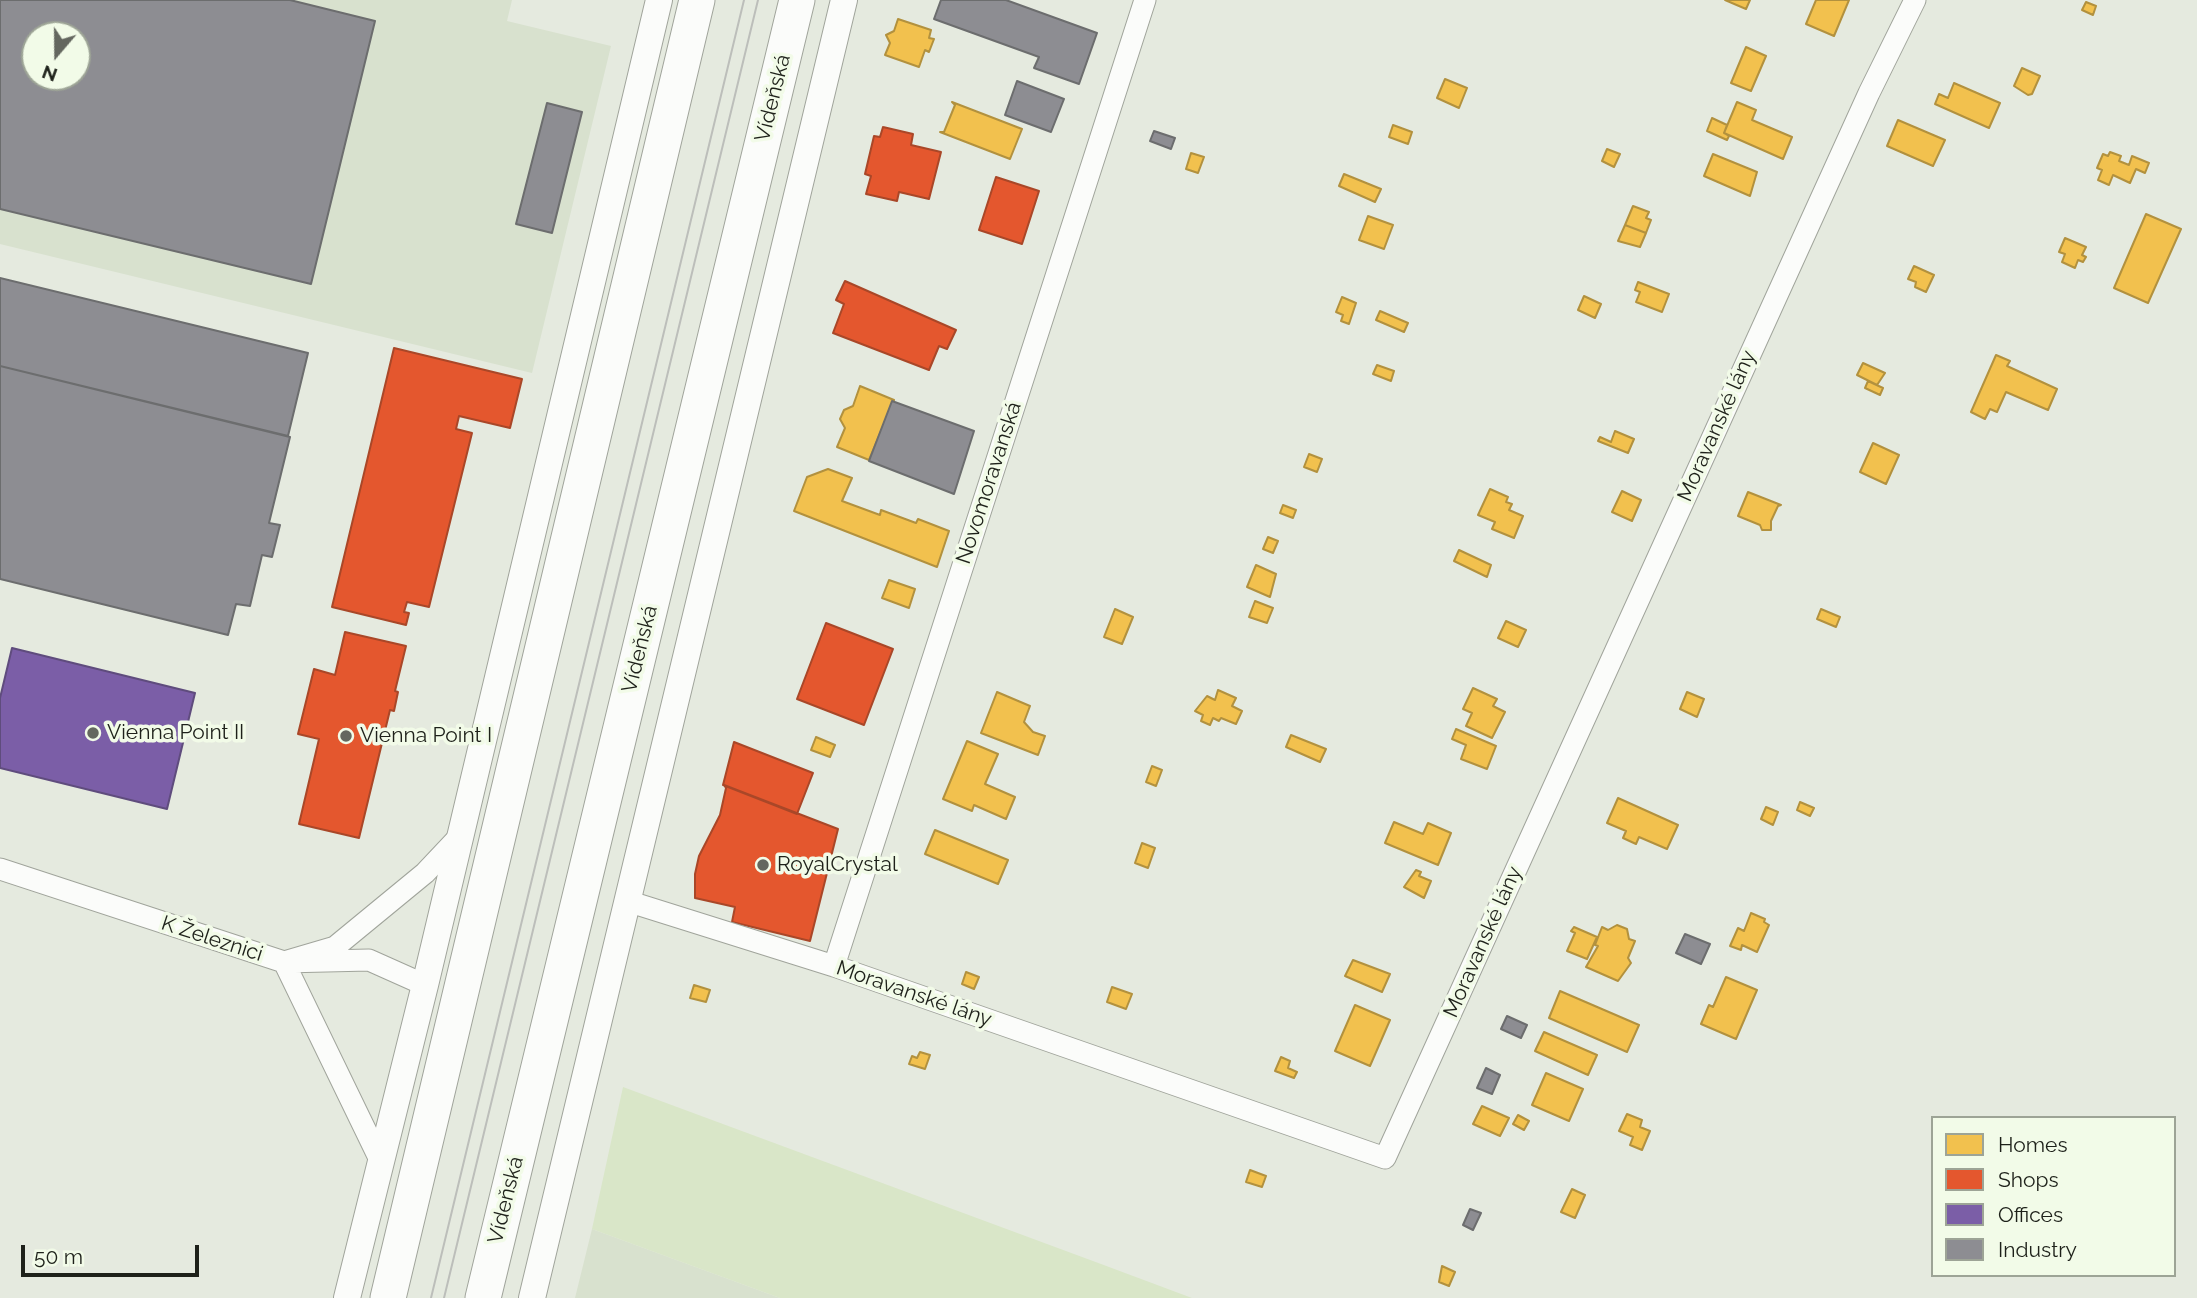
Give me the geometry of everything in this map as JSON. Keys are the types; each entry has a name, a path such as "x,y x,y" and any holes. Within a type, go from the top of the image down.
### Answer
{"highway":[{"path":"388,1298 697,0"},
{"name":"Vídeňská","path":"483,1298 797,0"}],"street":[{"path":"347,1298 425,985 659,0"},
{"path":"532,1298 844,0"},
{"name":"Novomoravanská","path":"834,966 1145,0"},
{"name":"Moravanské lány","path":"627,901 834,966 1385,1158 1869,93 1915,0"},
{"path":"380,1160 284,962 335,947 425,873 458,838"},
{"name":"K Železnici","path":"0,869 284,962 369,960 425,985"}],"shaded area":[{"path":"0,0 512,0 507,21 611,46 532,373 0,244"},
{"path":"623,1087 1192,1298 780,1298 592,1229"},
{"path":"592,1229 780,1298 575,1298"}],"building: Homes":[{"path":"1725,0 1750,0 1746,9"},
{"path":"1816,0 1849,0 1834,36 1806,24"},
{"path":"2086,2 2096,6 2093,15 2082,10"},
{"path":"898,19 931,30 929,38 934,39 929,52 925,50 919,67 885,55 890,43 886,35 894,31"},
{"path":"1746,47 1766,56 1751,91 1731,83"},
{"path":"2022,68 2040,76 2032,94 2028,95 2014,86"},
{"path":"1445,79 1467,88 1459,108 1437,98"},
{"path":"1954,83 2000,103 1989,128 1935,104 1939,94 1948,98"},
{"path":"952,102 1022,129 1010,159 940,132 944,132 955,105"},
{"path":"1737,102 1756,110 1752,120 1792,137 1783,159 1724,133"},
{"path":"1712,118 1727,125 1724,133 1729,136 1727,140 1707,131"},
{"path":"1898,120 1945,140 1933,166 1887,146"},
{"path":"1393,125 1412,132 1408,144 1389,137"},
{"path":"1607,149 1620,154 1614,167 1602,161"},
{"path":"2110,152 2121,156 2119,161 2129,165 2132,156 2149,163 2145,173 2136,169 2130,183 2113,175 2109,185 2098,180 2102,170 2097,168 2103,154 2108,156"},
{"path":"1191,153 1204,157 1198,173 1186,169"},
{"path":"1713,154 1757,172 1750,196 1704,176"},
{"path":"1344,174 1381,189 1375,202 1339,186"},
{"path":"1633,206 1649,212 1646,218 1651,220 1646,233 1625,225"},
{"path":"2146,214 2181,229 2148,303 2114,288"},
{"path":"1368,216 1393,225 1384,249 1359,240"},
{"path":"1625,225 1646,233 1640,247 1618,241"},
{"path":"2065,238 2086,247 2082,255 2086,257 2083,262 2078,260 2075,268 2062,262 2065,254 2059,252"},
{"path":"1914,266 1934,275 1926,292 1915,287 1916,282 1908,279"},
{"path":"1638,282 1669,294 1662,312 1636,302 1640,292 1635,290"},
{"path":"1584,296 1601,304 1595,318 1578,310"},
{"path":"1342,297 1356,303 1349,324 1341,321 1343,315 1336,312"},
{"path":"1380,311 1408,323 1404,332 1376,320"},
{"path":"1996,355 2010,361 2007,366 2057,389 2048,410 2006,392 1997,412 1990,409 1985,419 1971,412"},
{"path":"1863,363 1885,373 1877,385 1857,375"},
{"path":"1377,365 1394,371 1391,381 1373,374"},
{"path":"1868,381 1883,388 1880,395 1865,388"},
{"path":"860,386 894,400 869,460 837,447 845,428 840,419 844,410 853,406"},
{"path":"1615,431 1634,439 1628,453 1598,441 1600,437 1611,442"},
{"path":"1873,443 1899,455 1886,484 1860,472"},
{"path":"1309,454 1322,459 1317,472 1304,467"},
{"path":"828,469 852,478 842,501 880,515 881,510 916,523 918,519 949,531 937,567 794,511 807,477"},
{"path":"1490,489 1508,497 1506,502 1512,504 1509,510 1523,516 1514,538 1492,529 1495,522 1478,515"},
{"path":"1622,491 1641,500 1632,521 1612,512"},
{"path":"1748,492 1781,505 1771,521 1771,530 1762,530 1760,525 1738,516"},
{"path":"1283,505 1296,510 1293,518 1280,513"},
{"path":"1268,537 1278,541 1273,553 1263,549"},
{"path":"1459,550 1491,565 1487,577 1454,561"},
{"path":"1256,565 1276,574 1270,597 1247,587"},
{"path":"889,580 915,589 909,608 882,598"},
{"path":"1255,601 1273,608 1267,623 1249,617"},
{"path":"1115,609 1133,617 1122,644 1104,637"},
{"path":"1821,609 1840,617 1836,627 1817,619"},
{"path":"1506,621 1526,630 1518,647 1498,638"},
{"path":"1473,688 1497,699 1493,706 1505,712 1492,738 1466,726 1472,713 1463,709"},
{"path":"1218,690 1236,698 1232,706 1242,711 1236,724 1213,718 1210,725 1201,721 1203,715 1195,711 1207,696 1215,700"},
{"path":"997,692 1030,706 1024,722 1033,732 1045,736 1038,755 981,733"},
{"path":"1687,692 1704,699 1697,717 1680,709"},
{"path":"1456,729 1496,746 1487,769 1461,759 1466,745 1452,739"},
{"path":"1291,735 1326,749 1320,762 1286,747"},
{"path":"816,737 835,745 830,757 811,750"},
{"path":"967,741 998,754 985,784 1015,797 1006,819 974,805 972,811 943,799"},
{"path":"1152,766 1162,770 1156,786 1146,782"},
{"path":"1618,798 1678,825 1667,849 1639,837 1636,844 1623,838 1626,831 1607,823"},
{"path":"1800,802 1814,808 1810,816 1797,810"},
{"path":"1766,807 1778,812 1773,825 1761,819"},
{"path":"1394,822 1423,834 1428,823 1451,833 1438,865 1385,843"},
{"path":"935,830 1008,860 998,884 925,854"},
{"path":"1142,843 1155,848 1148,868 1135,863"},
{"path":"1416,870 1421,872 1419,876 1431,881 1424,898 1404,887"},
{"path":"1751,913 1765,919 1764,922 1769,925 1757,952 1742,945 1741,950 1730,946 1738,928 1744,931"},
{"path":"1617,925 1627,929 1629,939 1635,941 1628,958 1631,963 1618,981 1586,967 1598,946 1595,945 1602,927 1608,930"},
{"path":"1574,927 1597,937 1587,959 1567,951 1575,933 1571,931"},
{"path":"1353,960 1390,974 1382,992 1345,976"},
{"path":"966,972 979,977 974,989 962,984"},
{"path":"1726,977 1757,990 1736,1039 1701,1024 1709,1005 1713,1007"},
{"path":"694,985 710,990 706,1002 690,998"},
{"path":"1112,987 1132,994 1126,1009 1107,1002"},
{"path":"1560,991 1639,1025 1627,1052 1549,1018"},
{"path":"1355,1005 1390,1020 1370,1066 1335,1051"},
{"path":"1544,1032 1597,1055 1588,1075 1535,1051"},
{"path":"920,1052 930,1055 925,1069 909,1064 912,1056 917,1058"},
{"path":"1281,1057 1290,1061 1288,1068 1297,1072 1294,1078 1275,1071"},
{"path":"1546,1073 1583,1089 1569,1121 1532,1105"},
{"path":"1482,1106 1509,1118 1500,1136 1473,1124"},
{"path":"1627,1114 1642,1120 1640,1127 1650,1131 1642,1150 1630,1145 1633,1137 1619,1131"},
{"path":"1518,1115 1529,1121 1524,1130 1513,1124"},
{"path":"1250,1170 1266,1176 1262,1187 1246,1182"},
{"path":"1572,1189 1585,1195 1575,1218 1561,1212"},
{"path":"1442,1266 1455,1272 1449,1286 1439,1282"}],"building: Shops":[{"path":"883,127 913,134 911,145 941,152 929,199 899,192 897,201 866,194 871,176 865,174 874,136 880,137"},
{"path":"996,177 1039,191 1022,244 979,230"},
{"path":"845,281 956,330 947,349 939,346 929,370 833,333 844,304 836,300"},
{"path":"394,348 522,379 510,428 459,416 456,429 472,433 429,607 407,602 404,612 409,613 406,625 332,607"},
{"path":"826,623 893,649 864,725 797,699"},
{"name":"Vienna Point I","path":"345,632 406,646 395,691 398,692 394,711 390,710 359,838 299,824 319,739 298,734 314,669 335,675"},
{"path":"734,742 813,773 797,814 723,785"},
{"name":"RoyalCrystal","path":"724,785 838,829 810,941 732,922 735,907 695,898 695,874 699,856 720,815 726,788"}],"building: Offices":[{"name":"Vienna Point II","path":"12,648 195,693 167,809 0,768 0,698"}],"building: Industry":[{"path":"0,0 290,0 375,21 311,284 0,209"},
{"path":"941,0 1006,0 1097,33 1079,84 1034,68 1039,57 934,19"},
{"path":"1017,81 1064,99 1051,132 1005,115"},
{"path":"547,103 582,112 552,233 516,224"},
{"path":"1154,131 1175,138 1171,149 1150,141"},
{"path":"0,278 308,353 288,436 0,366"},
{"path":"0,366 290,437 269,523 280,525 272,557 262,555 250,606 236,604 228,635 0,579"},
{"path":"892,401 974,431 954,494 869,461"},
{"path":"1685,934 1710,944 1701,964 1676,953"},
{"path":"1507,1016 1527,1025 1521,1038 1501,1029"},
{"path":"1486,1068 1500,1075 1492,1094 1477,1088"},
{"path":"1470,1209 1481,1213 1473,1230 1463,1225"}],"tram line":[{"path":"431,1298 744,0"},
{"path":"444,1298 758,0"}],"place":[{"name":"Vienna Point II","path":"93,733"},
{"name":"Vienna Point I","path":"346,736"},
{"name":"RoyalCrystal","path":"763,865"}]}
